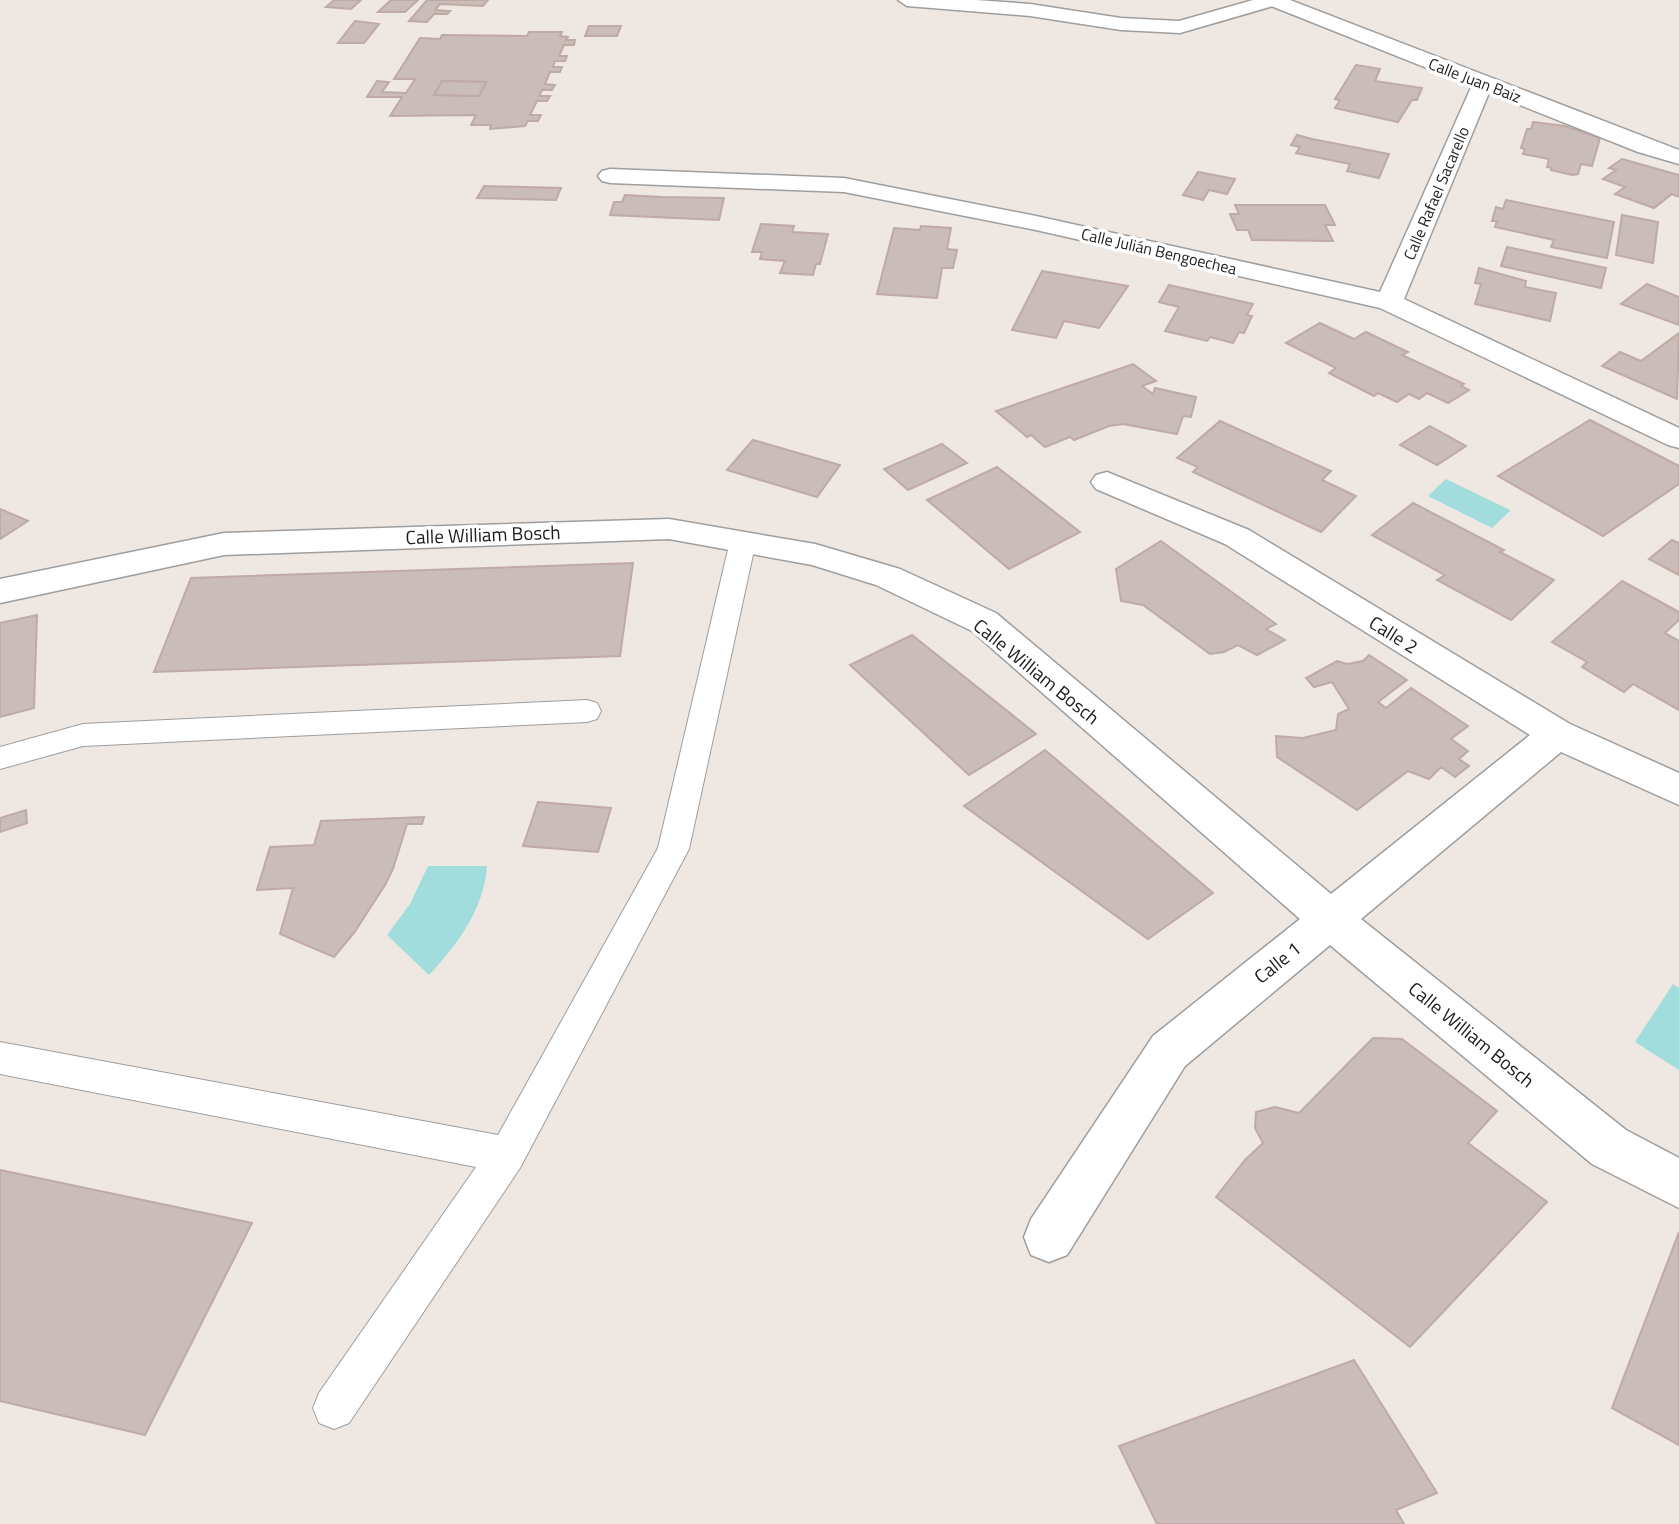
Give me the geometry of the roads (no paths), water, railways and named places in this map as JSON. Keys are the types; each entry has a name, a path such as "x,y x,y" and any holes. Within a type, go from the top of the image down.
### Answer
{"street":[{"path":"907,0 1030,10 1132,12 1163,4 1173,15 1191,25"},
{"path":"1030,10 1121,24 1191,25 1273,0"},
{"name":"Calle Juan Baiz","path":"1273,0 1646,147 1679,157"},
{"path":"1030,10 1060,5 1120,5"},
{"name":"Calle Rafael Sacarello","path":"1390,302 1483,83"},
{"name":"Calle Julián Bengoechea","path":"610,176 844,185 1036,223 1390,302 1679,439"},
{"name":"Calle 2","path":"1107,482 1237,537 1558,734 1679,790"},
{"name":"Calle William Bosch","path":"0,591 224,544 669,529 815,555 888,577 984,622 1330,919 1609,1147 1679,1184"},
{"name":"Calle 1","path":"1049,1237 1169,1051 1558,734"}],"lane":[{"path":"334,1408 507,1154 673,849 743,541"},
{"path":"0,758 83,735 587,711"},
{"path":"0,1058 507,1154"}],"water":[{"path":"1446,479 1510,511 1492,528 1428,496"},
{"path":"428,866 487,866 481,897 468,925 429,975 387,935 410,904"},
{"path":"1673,984 1679,988 1679,1070 1635,1042"}]}
